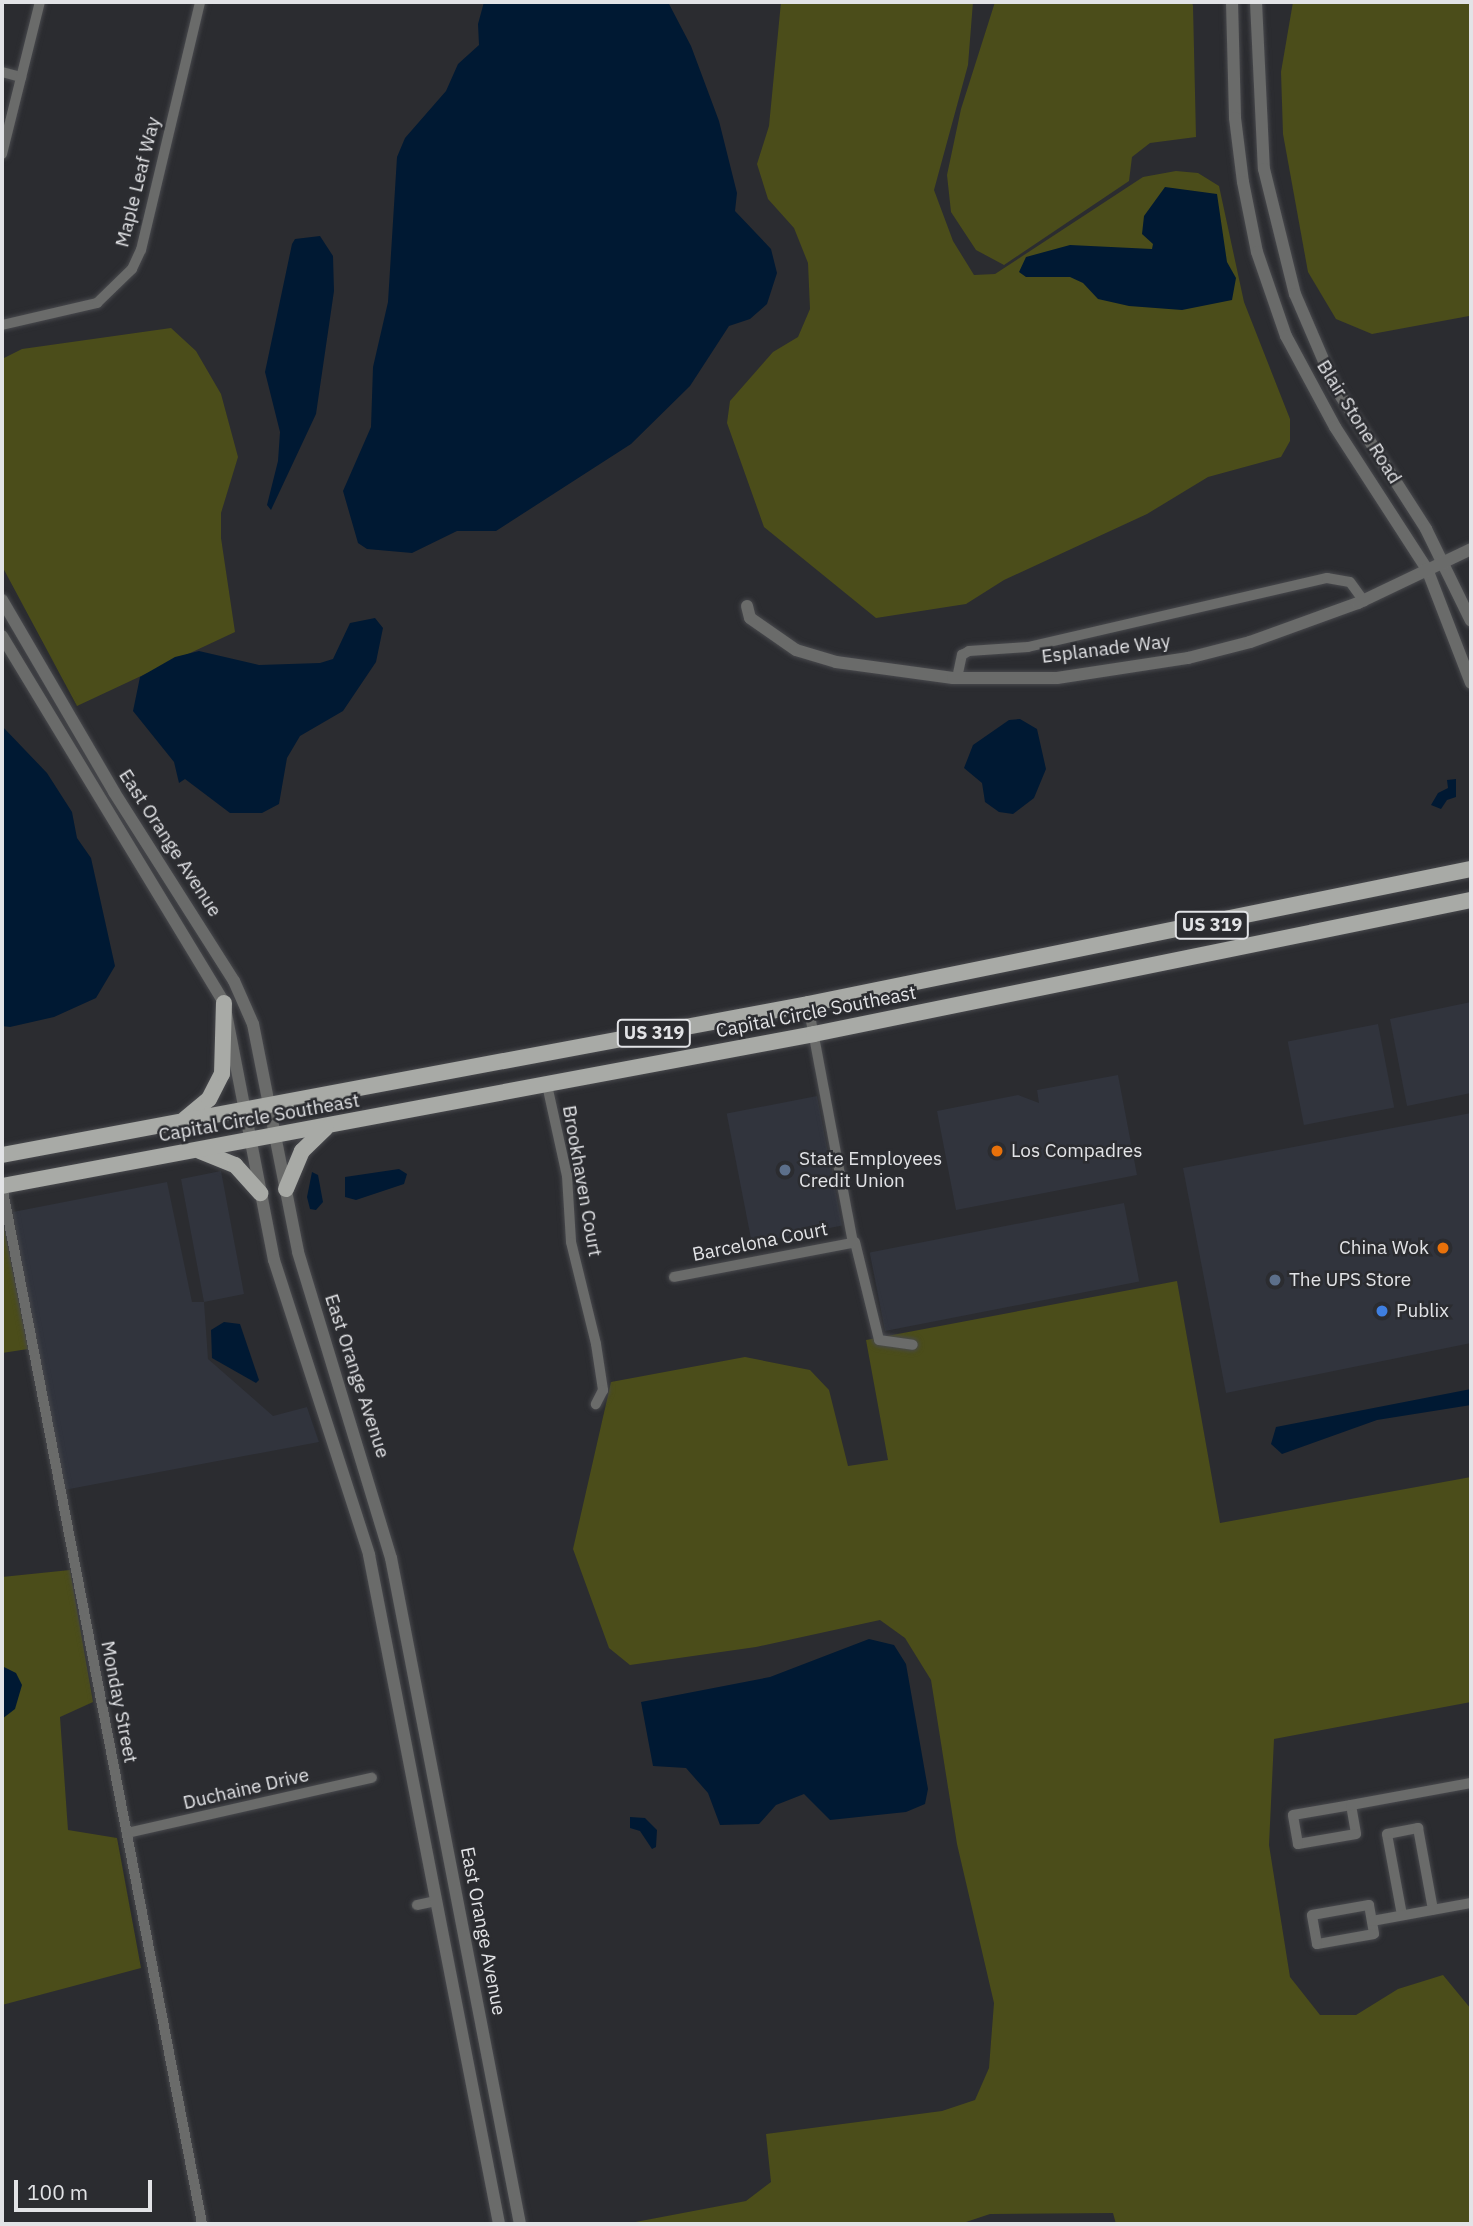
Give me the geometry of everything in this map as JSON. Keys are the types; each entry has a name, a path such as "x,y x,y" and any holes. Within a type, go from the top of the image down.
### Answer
{"main road":[{"name":"Capital Circle Southeast","path":"2,1155 808,1004 1471,869"},
{"name":"Capital Circle Southeast","path":"2,1186 326,1128 814,1034 1471,900"},
{"path":"180,1122 200,1108 218,1086 225,1056 224,1003"},
{"path":"286,1189 302,1151 326,1128"},
{"path":"197,1150 235,1164 260,1193"}],"street":[{"path":"2,154 40,2"},
{"name":"Maple Leaf Way","path":"2,325 97,303 132,269 141,250 200,2"},
{"name":"Blair Stone Road","path":"1233,2 1238,144 1261,264 1286,336 1315,393 1427,569 1468,666 1471,683"},
{"name":"Blair Stone Road","path":"1256,2 1264,169 1295,294 1335,387 1444,562 1471,621"},
{"path":"2,72 21,77"},
{"name":"Esplanade Way","path":"747,606 750,618 796,650 836,663 957,678 1057,678 1188,658 1250,642 1364,601 1471,549"},
{"path":"957,678 962,655 969,651 1028,647 1327,578 1350,582 1364,601"},
{"name":"East Orange Avenue","path":"2,600 7,622 234,981 253,1024 300,1259 385,1534 520,2224"},
{"name":"East Orange Avenue","path":"2,636 224,1003 247,1111 260,1193 284,1296 369,1555 499,2224"},
{"path":"808,1004 854,1242 879,1340 913,1345"},
{"name":"Brookhaven Court","path":"547,1085 567,1176 571,1242 596,1343 603,1390 596,1404"},
{"name":"Monday Street","path":"2,1186 202,2224"},
{"name":"Barcelona Court","path":"674,1277 854,1242"},
{"name":"Duchaine Drive","path":"127,1833 372,1778"},
{"path":"1351,1805 1356,1834 1298,1844 1293,1815 1471,1783"},
{"path":"1402,1915 1387,1833 1418,1828 1433,1910"},
{"path":"417,1905 456,1897"},
{"path":"1372,1921 1471,1903"},
{"path":"1369,1905 1372,1921 1374,1934 1317,1944 1312,1914 1369,1905"}],"shaded area":[{"path":"781,2 973,2 968,65 934,190 953,241 974,275 995,274 1143,177 1176,171 1198,173 1219,186 1244,302 1290,419 1290,441 1281,457 1208,477 1147,514 1004,580 966,604 876,618 764,527 727,423 730,401 773,352 798,337 810,309 808,263 794,228 768,199 757,164 769,126"},
{"path":"995,2 1192,2 1193,6 1196,137 1150,143 1132,157 1129,181 1004,265 976,250 951,212 947,175 961,109"},
{"path":"1293,2 1471,2 1469,316 1372,334 1336,319 1308,272 1283,134 1281,72"},
{"path":"171,328 196,351 221,394 238,457 221,513 221,538 235,632 77,706 2,566 2,359 22,349"},
{"path":"1471,1002 1471,1093 1407,1106 1390,1019"},
{"path":"1378,1024 1394,1107 1304,1125 1288,1042"},
{"path":"1118,1075 1137,1175 956,1210 937,1111 1018,1095 1039,1103 1037,1090"},
{"name":"State Employees Credit Union","path":"817,1096 842,1226 752,1243 727,1114"},
{"path":"1471,1113 1471,1343 1226,1393 1183,1168"},
{"path":"221,1171 244,1294 204,1302 181,1179"},
{"path":"167,1182 192,1302 204,1302 208,1359 273,1416 307,1407 319,1442 64,1490 13,1212"},
{"path":"1124,1203 1139,1282 885,1331 870,1252"},
{"path":"2,1216 28,1349 2,1353"},
{"path":"1177,1281 1220,1523 1471,1477 1471,1702 1274,1739 1269,1845 1290,1977 1320,2015 1356,2015 1398,1989 1443,1975 1471,2009 1471,2224 1116,2224 1113,2213 990,2214 960,2224 625,2224 746,2201 771,2182 766,2134 942,2111 975,2100 989,2068 994,2003 957,1844 931,1680 905,1638 880,1620 756,1647 630,1665 609,1648 573,1549 611,1382 745,1357 810,1370 829,1390 848,1466 888,1460 866,1340"},
{"path":"70,1570 93,1702 60,1717 68,1830 117,1838 141,1968 2,2005 2,1577"}],"water":[{"path":"484,2 668,2 691,46 719,121 737,193 735,211 771,249 777,273 767,304 750,319 729,326 690,386 631,444 496,531 457,531 412,553 367,549 358,543 343,491 371,427 373,367 388,302 397,157 405,138 446,91 458,64 479,45 478,24"},
{"path":"1165,187 1217,194 1227,262 1236,278 1232,300 1182,310 1129,306 1098,299 1083,283 1070,277 1026,277 1019,272 1026,257 1070,245 1152,249 1153,244 1142,234 1144,216"},
{"path":"320,236 333,256 334,291 316,414 271,510 267,505 278,461 280,432 265,372 292,244 295,239"},
{"path":"375,618 383,628 376,662 343,711 300,736 287,758 279,804 262,813 230,813 185,779 179,783 174,762 133,711 140,677 175,657 199,651 259,665 320,663 333,659 350,623"},
{"path":"1020,719 1037,729 1046,769 1034,798 1013,814 999,812 985,802 982,783 964,768 973,745 1009,720"},
{"path":"2,726 47,773 72,812 77,838 91,858 115,966 96,998 54,1017 10,1027 2,1026"},
{"path":"1456,779 1456,797 1447,800 1441,809 1431,805 1438,793 1448,788 1447,780"},
{"path":"399,1169 407,1174 404,1184 356,1200 345,1197 345,1177"},
{"path":"312,1172 318,1175 323,1202 316,1210 310,1209 307,1197"},
{"path":"224,1322 240,1324 259,1380 256,1383 212,1358 211,1330"},
{"path":"1471,1389 1471,1405 1377,1420 1282,1454 1271,1444 1276,1427"},
{"path":"869,1639 894,1645 906,1664 928,1789 925,1804 906,1812 830,1820 804,1794 776,1805 759,1824 720,1825 708,1793 686,1768 653,1766 641,1702 770,1677"},
{"path":"2,1666 16,1673 22,1685 15,1709 2,1719"},
{"path":"630,1817 645,1818 657,1830 656,1847 652,1849 640,1831 630,1828"}],"place":[{"name":"Los Compadres","path":"997,1151"},
{"name":"State Employees Credit Union","path":"785,1170"},
{"name":"China Wok","path":"1443,1248"},
{"name":"The UPS Store","path":"1275,1280"},
{"name":"Publix","path":"1382,1311"}]}
